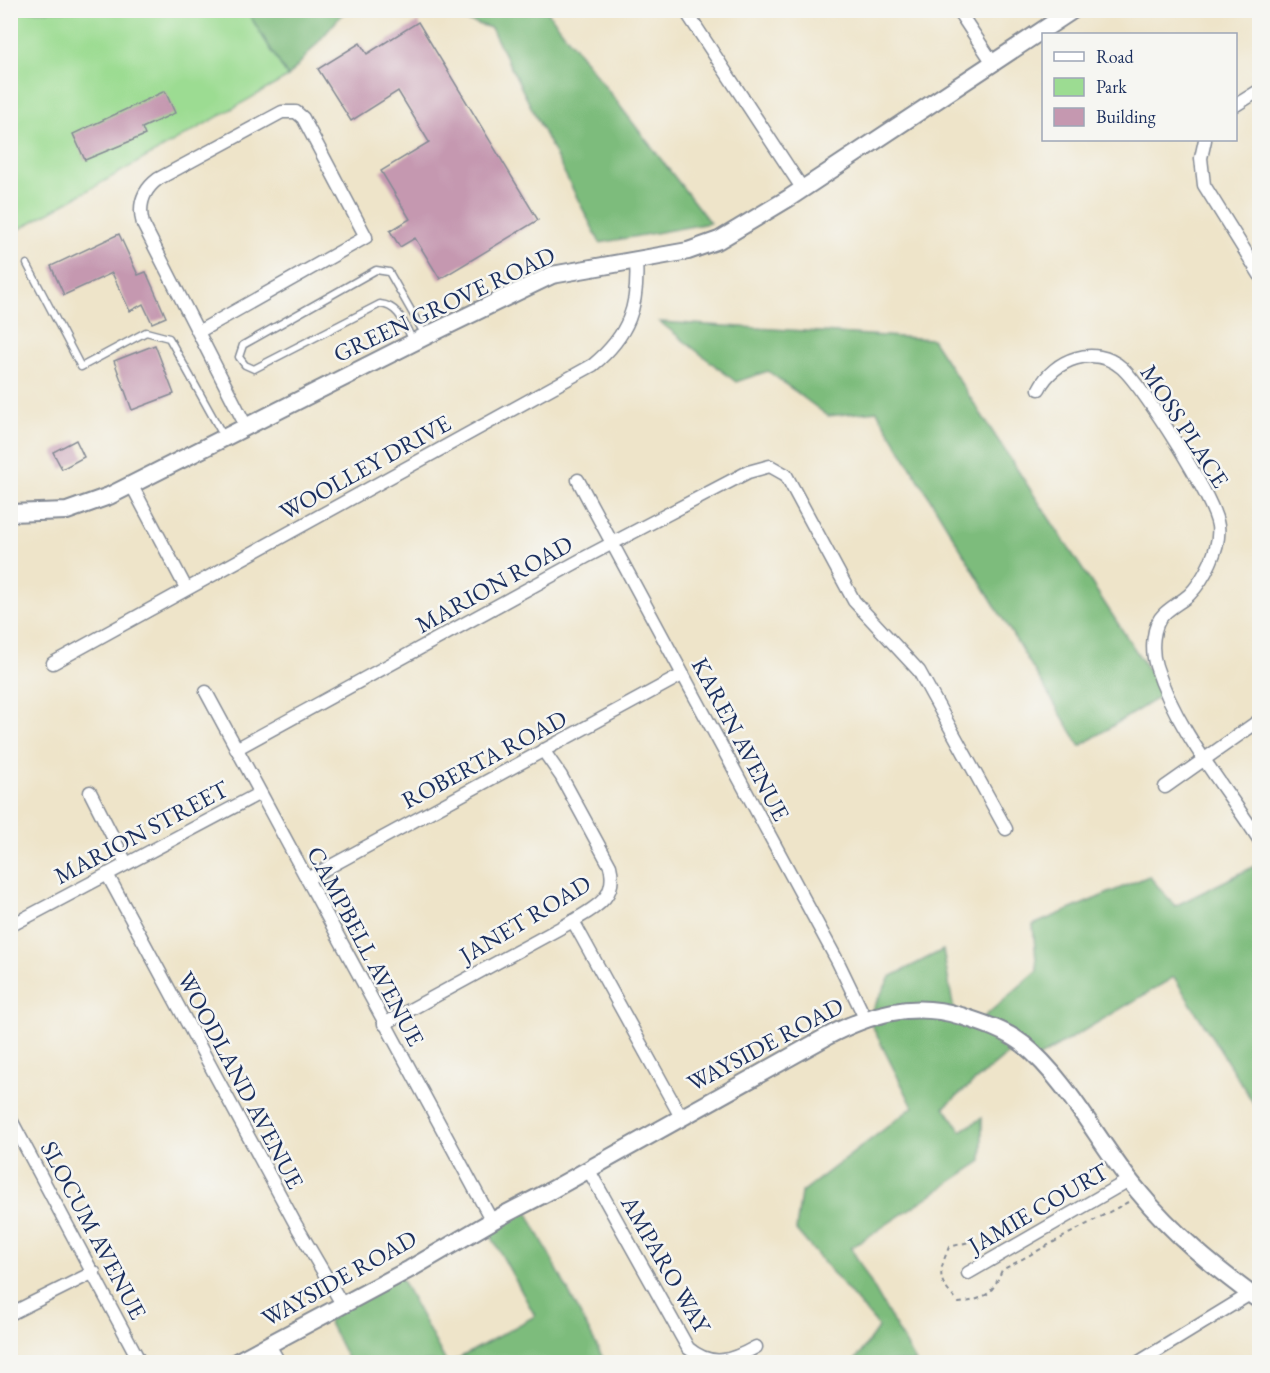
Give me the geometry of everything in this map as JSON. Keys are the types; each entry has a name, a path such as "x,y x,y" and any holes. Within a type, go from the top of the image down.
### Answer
{"street":[{"path":"685,10 802,188"},
{"path":"958,10 993,63"},
{"name":"GREEN GROVE ROAD","path":"10,513 75,510 552,275 688,251 719,240 1072,10"},
{"path":"1237,104 1260,90"},
{"path":"198,332 366,237 303,118 296,112 282,112 158,179 145,192 140,213 143,225 246,426"},
{"path":"1205,141 1201,158 1204,185 1260,275"},
{"name":"WOOLLEY DRIVE","path":"53,663 593,365 619,339 631,315 637,297 636,260"},
{"name":"MOSS PLACE","path":"1039,389 1044,378 1060,364 1081,356 1100,357 1122,367 1149,402 1209,499 1218,526 1217,551 1191,593 1162,616 1153,641 1155,664 1173,706 1260,841"},
{"name":"MARION ROAD","path":"236,749 748,472 761,466 775,467 786,475 854,601 919,671 1006,829"},
{"name":"KAREN AVENUE","path":"578,480 843,971 865,1018"},
{"path":"131,484 186,588"},
{"name":"ROBERTA ROAD","path":"307,879 682,675"},
{"name":"CAMPBELL AVENUE","path":"206,692 492,1221"},
{"path":"1165,787 1260,720"},
{"name":"JANET ROAD","path":"384,1024 573,921 602,903 608,896 613,878 610,866 543,750"},
{"path":"90,792 126,863"},
{"name":"MARION STREET","path":"10,926 260,793"},
{"name":"WOODLAND AVENUE","path":"107,874 296,1225 342,1304"},
{"path":"573,921 681,1117"},
{"name":"WAYSIDE ROAD","path":"236,1362 410,1269 492,1221 865,1018 899,1010 931,1010 980,1022 1013,1037 1044,1065 1129,1180 1194,1251 1255,1297"},
{"name":"SLOCUM AVENUE","path":"10,1118 140,1362"},
{"name":"AMPARO WAY","path":"588,1169 688,1348 706,1359 721,1362 731,1360 756,1347"},
{"name":"JAMIE COURT","path":"968,1273 1129,1180"},
{"path":"10,1314 94,1272"},
{"path":"1139,1362 1255,1297"},
{"path":"268,1345 279,1362"}],"lane":[{"path":"27,264 81,367 146,332 169,338 224,437"},
{"path":"376,270 389,272 420,339 397,309 390,305 380,304 254,369 245,365 239,357 243,345 376,270"}],"green space":[{"path":"11,11 247,11 288,77 11,234"},
{"path":"247,11 345,11 288,77"},
{"path":"433,11 547,11 710,223 600,243 491,28"},
{"path":"660,322 932,339 1164,694 1080,746 877,411 828,416 768,371 736,382"},
{"path":"1259,864 1259,1112 1174,977 1036,1059 1017,1046 944,1107 961,1131 982,1118 982,1161 851,1248 916,1362 854,1362 879,1327 796,1230 801,1193 913,1107 868,1018 890,977 943,950 955,1016 977,1023 1037,971 1033,925 1149,876 1175,906"},
{"path":"521,1200 605,1362 452,1362 535,1316 483,1221"},
{"path":"396,1269 446,1362 349,1362 323,1311"}],"building":[{"path":"418,22 538,220 440,279 415,238 400,247 390,231 410,219 381,171 429,142 398,91 351,121 318,69 360,43 367,54"},
{"path":"165,91 175,113 142,128 145,135 85,160 73,134"},
{"path":"119,234 138,275 146,272 166,317 152,323 143,304 130,311 112,273 64,295 51,266"},
{"path":"155,345 174,394 132,410 114,361"},
{"path":"76,440 84,457 62,469 53,452"}]}
